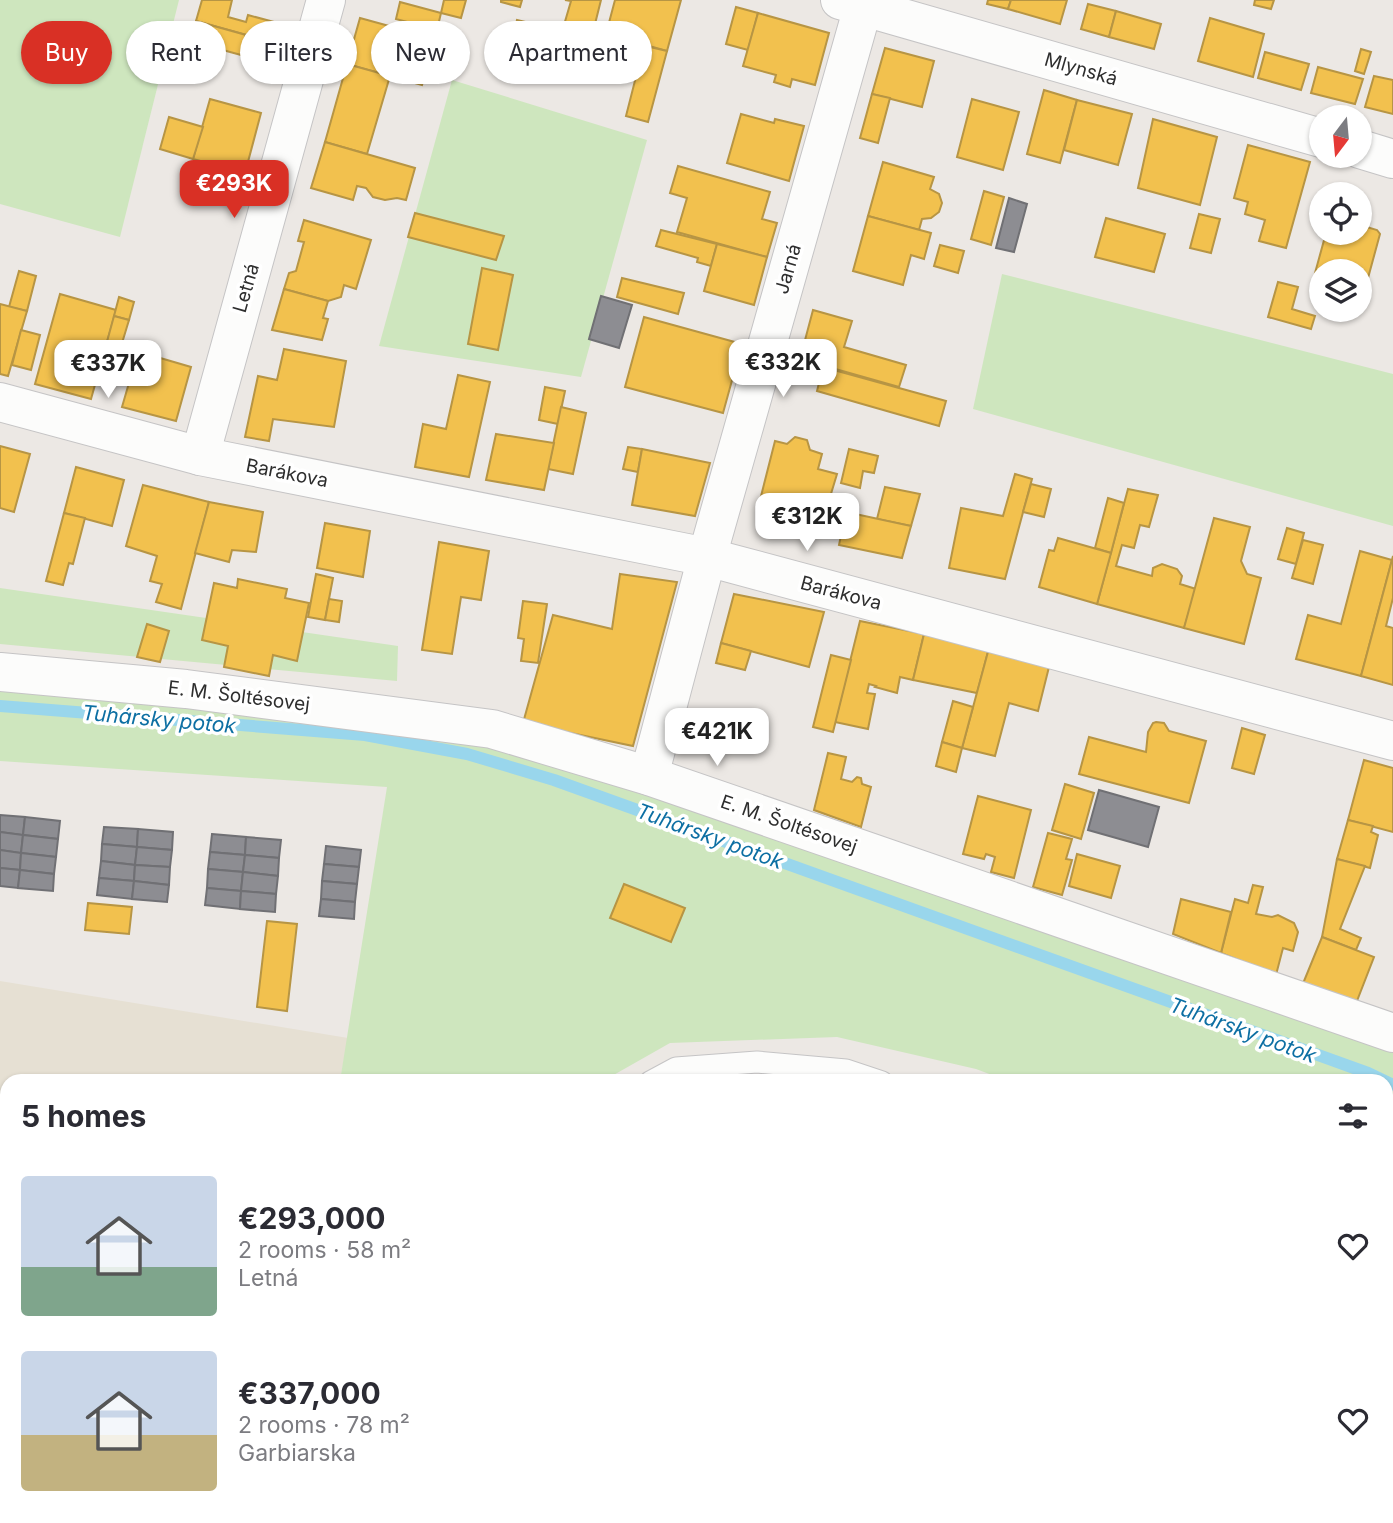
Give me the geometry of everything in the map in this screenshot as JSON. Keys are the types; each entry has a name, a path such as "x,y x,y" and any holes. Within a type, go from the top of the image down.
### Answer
{"street":[{"name":"Letná","path":"200,456 326,0"},
{"name":"Mlynská","path":"851,3 1309,135"},
{"name":"Jarná","path":"649,776 851,3"},
{"path":"1372,153 1393,159"},
{"name":"Barákova","path":"0,402 200,456 707,557 1393,741"},
{"name":"E. M. Šoltésovej","path":"0,672 186,689 492,729 649,776 1393,1033"}],"lane":[{"path":"666,1074 676,1069 757,1062 846,1070 858,1074"}],"shaded area":[{"path":"0,981 348,1038 341,1074 0,1074"}],"green space":[{"path":"0,0 179,0 174,21 126,21 126,84 158,84 120,237 0,204"},
{"path":"451,84 465,84 647,140 581,377 379,346"},
{"path":"1002,274 1393,374 1393,526 973,409"},
{"path":"0,588 398,646 397,681 0,644"},
{"path":"0,678 475,725 1393,1045 1393,1074 989,1074 837,1037 670,1043 615,1074 341,1074 387,787 0,761"}],"building: Homes":[{"path":"202,0 232,0 228,17 242,21 240,21 240,33 226,29 226,21 196,21"},
{"path":"444,0 466,0 461,18 441,13"},
{"path":"501,0 522,0 520,7"},
{"path":"565,0 601,0 596,21 565,21 571,1"},
{"path":"615,0 681,0 667,51 652,47 652,21 609,21"},
{"path":"988,0 1011,0 1008,9 987,4"},
{"path":"1011,0 1067,0 1060,24 1008,9"},
{"path":"1255,0 1274,0 1271,9 1254,5"},
{"path":"400,2 441,13 439,21 396,19"},
{"path":"1088,4 1116,11 1109,37 1081,29"},
{"path":"736,7 758,13 748,50 726,44"},
{"path":"1116,11 1161,24 1154,49 1109,37"},
{"path":"758,13 829,33 815,85 792,79 790,87 774,82 776,75 743,66"},
{"path":"248,15 270,21 246,21"},
{"path":"360,18 371,21 371,71 357,67 357,29"},
{"path":"1210,18 1264,34 1253,77 1198,61"},
{"path":"226,29 240,33 240,55 226,51"},
{"path":"652,47 667,51 648,122 626,116 634,84 652,84"},
{"path":"885,48 934,61 922,107 872,94"},
{"path":"1361,49 1371,52 1364,74 1355,71"},
{"path":"1265,52 1309,64 1301,90 1258,78"},
{"path":"357,67 371,71 371,84 388,84 367,154 325,142 341,84 357,84"},
{"path":"1318,67 1363,79 1355,104 1311,93"},
{"path":"1374,76 1393,80 1393,114 1366,105"},
{"path":"1044,90 1077,100 1060,163 1027,154"},
{"path":"872,94 890,98 878,143 860,138"},
{"path":"210,99 261,113 245,173 193,159"},
{"path":"972,99 1019,112 1003,170 957,157"},
{"path":"1077,100 1132,114 1118,165 1064,150"},
{"path":"741,114 774,123 775,119 804,126 789,181 727,163"},
{"path":"169,117 203,127 193,159 160,149"},
{"path":"1153,119 1217,137 1200,205 1138,188"},
{"path":"325,142 415,168 406,200 373,197 366,188 357,186 353,200 311,188"},
{"path":"1248,145 1309,162 1286,248 1259,241 1265,220 1245,214 1248,202 1234,198"},
{"path":"883,162 934,177 930,189 939,194 942,203 939,212 931,218 922,219 919,230 868,216"},
{"path":"678,166 770,192 762,219 777,223 767,257 677,232 687,198 670,193"},
{"path":"984,191 1004,197 991,245 971,239"},
{"path":"415,213 504,236 496,260 408,237"},
{"path":"1199,214 1220,219 1211,253 1190,248"},
{"path":"868,216 931,233 924,259 911,255 903,285 853,271"},
{"path":"1106,218 1165,234 1154,272 1095,257"},
{"path":"304,220 371,240 356,289 344,285 341,297 328,301 284,289 289,273 296,271 304,242 298,241"},
{"path":"1372,229 1380,234 1372,263 1372,259 1319,259 1323,245 1372,245"},
{"path":"661,230 717,244 711,266 697,262 698,258 656,246"},
{"path":"717,244 767,257 754,305 704,291"},
{"path":"940,245 964,251 958,273 934,266"},
{"path":"482,268 513,275 498,350 468,344"},
{"path":"19,271 36,276 27,311 9,307"},
{"path":"622,278 684,293 678,314 617,297"},
{"path":"1278,282 1298,287 1292,309 1309,314 1309,322 1313,322 1311,329 1268,317"},
{"path":"284,289 328,301 323,318 328,319 322,340 272,330"},
{"path":"60,294 116,310 91,399 35,384"},
{"path":"119,297 134,302 129,320 114,316"},
{"path":"0,304 27,311 8,376 0,374"},
{"path":"813,310 852,321 844,347 906,365 899,387 800,359"},
{"path":"114,316 129,320 119,353 105,349"},
{"path":"644,317 742,344 723,413 625,387"},
{"path":"21,330 40,335 31,370 12,365"},
{"path":"284,349 346,361 334,427 273,419 269,441 245,437 258,376 277,380"},
{"path":"150,355 191,367 176,421 122,407 133,369"},
{"path":"823,367 946,401 939,426 817,391"},
{"path":"458,375 490,382 469,477 415,467 423,424 446,429"},
{"path":"545,387 565,391 558,424 539,420"},
{"path":"561,407 586,413 573,474 548,469"},
{"path":"496,434 554,443 544,490 486,480"},
{"path":"795,437 807,440 810,450 822,454 818,469 837,474 827,507 809,502 806,513 760,500 775,441 787,444"},
{"path":"0,446 30,454 14,512 0,508"},
{"path":"628,447 642,449 638,472 623,469"},
{"path":"642,449 710,463 695,516 632,505"},
{"path":"849,449 878,456 874,473 863,471 860,488 841,483"},
{"path":"76,467 124,480 112,526 64,513"},
{"path":"1015,474 1032,479 1005,579 949,568 961,508 1003,516"},
{"path":"1031,484 1051,489 1044,517 1023,512"},
{"path":"143,485 209,502 181,609 156,602 162,584 150,581 157,556 126,546"},
{"path":"885,487 920,494 911,526 877,519"},
{"path":"1128,489 1158,495 1149,527 1140,525 1134,548 1122,545 1116,566 1152,576 1153,568 1162,564 1177,569 1182,576 1180,584 1196,589 1184,628 1097,604"},
{"path":"1108,498 1124,503 1111,553 1095,548"},
{"path":"209,502 263,512 256,552 232,550 229,562 195,553"},
{"path":"846,512 911,526 902,558 839,545"},
{"path":"64,513 85,518 73,564 69,563 63,585 46,581"},
{"path":"1214,518 1250,527 1241,561 1247,574 1261,578 1244,644 1184,628"},
{"path":"325,523 370,531 363,577 317,568"},
{"path":"1287,528 1304,533 1296,564 1278,559"},
{"path":"1058,538 1111,553 1097,604 1039,587 1049,550 1054,551"},
{"path":"1303,540 1323,545 1313,584 1292,578"},
{"path":"439,542 489,551 481,600 461,597 452,654 422,650"},
{"path":"1360,551 1392,560 1361,676 1296,659 1308,615 1341,624"},
{"path":"1393,556 1393,598 1386,626 1393,628 1393,685 1361,676"},
{"path":"316,574 333,578 325,620 308,617"},
{"path":"620,574 677,582 633,746 523,723 553,615 612,629"},
{"path":"238,579 287,589 285,598 309,603 297,661 273,655 269,676 224,667 228,646 202,640 214,583 237,588"},
{"path":"734,594 824,612 809,667 721,643"},
{"path":"329,599 342,601 339,622 325,620"},
{"path":"523,601 547,604 538,663 521,661 524,639 518,638"},
{"path":"860,621 924,634 913,680 900,677 897,693 869,684 867,693 875,694 868,729 835,722"},
{"path":"147,624 169,631 160,662 137,657"},
{"path":"924,634 989,648 977,693 913,680"},
{"path":"721,643 751,651 745,670 716,663"},
{"path":"989,648 1050,663 1038,711 1009,703 995,756 962,748"},
{"path":"831,655 851,660 833,732 813,727"},
{"path":"953,701 973,707 962,748 942,742"},
{"path":"1156,722 1164,723 1169,731 1206,741 1189,803 1079,774 1089,737 1146,752 1148,732"},
{"path":"1242,728 1265,735 1254,774 1232,768"},
{"path":"942,742 962,748 956,772 936,766"},
{"path":"828,753 846,757 841,779 852,782 857,777 861,778 862,784 871,787 861,827 814,810"},
{"path":"1364,760 1393,768 1393,832 1348,820"},
{"path":"1065,784 1094,793 1081,839 1052,830"},
{"path":"978,796 1031,810 1014,878 991,872 995,857 986,854 984,859 963,854"},
{"path":"1348,820 1373,826 1371,832 1378,835 1370,868 1337,859"},
{"path":"1048,833 1072,839 1066,859 1072,860 1062,895 1033,887"},
{"path":"1077,854 1120,866 1111,898 1069,886"},
{"path":"1337,859 1365,866 1340,929 1361,938 1356,950 1322,937"},
{"path":"624,884 685,908 671,942 610,918"},
{"path":"1253,885 1263,887 1256,914 1272,917 1278,915 1294,923 1298,932 1293,951 1283,948 1276,975 1221,953 1235,899 1248,903"},
{"path":"1181,899 1231,912 1221,953 1173,934"},
{"path":"88,903 132,907 129,934 85,930"},
{"path":"267,921 297,924 287,1011 257,1007"},
{"path":"1322,937 1374,957 1355,1006 1302,986"}],"building: Industry":[{"path":"1009,198 1027,204 1014,252 996,248"},
{"path":"601,296 632,305 619,348 589,339"},
{"path":"1099,790 1159,807 1148,847 1088,830"},
{"path":"0,815 25,817 23,835 0,832"},
{"path":"25,817 60,821 58,839 23,835"},
{"path":"104,827 138,829 137,847 102,844"},
{"path":"138,829 173,832 172,850 137,847"},
{"path":"0,832 23,835 21,853 0,850"},
{"path":"212,834 246,837 245,855 210,852"},
{"path":"23,835 58,839 56,857 21,853"},
{"path":"246,837 281,840 279,858 245,855"},
{"path":"102,844 137,847 135,865 101,861"},
{"path":"326,846 361,850 359,867 324,864"},
{"path":"137,847 172,850 170,867 135,865"},
{"path":"0,850 21,853 20,870 0,868"},
{"path":"210,852 245,855 243,872 208,869"},
{"path":"21,853 56,857 54,874 20,870"},
{"path":"245,855 279,858 278,876 243,872"},
{"path":"101,861 135,865 134,881 99,878"},
{"path":"324,864 359,867 357,884 322,881"},
{"path":"135,865 170,867 169,885 134,881"},
{"path":"0,868 20,870 18,888 0,886"},
{"path":"208,869 243,872 241,891 207,888"},
{"path":"20,870 54,874 53,891 18,888"},
{"path":"243,872 278,876 276,894 241,891"},
{"path":"99,878 134,881 132,899 97,895"},
{"path":"134,881 169,885 167,902 132,899"},
{"path":"322,881 357,884 355,902 321,899"},
{"path":"207,888 241,891 240,909 205,905"},
{"path":"241,891 276,894 275,912 240,909"},
{"path":"321,899 355,902 354,919 319,916"}],"waterway":[{"name":"Tuhársky potok","path":"0,706 365,735 467,754 554,780 1370,1074"}]}
